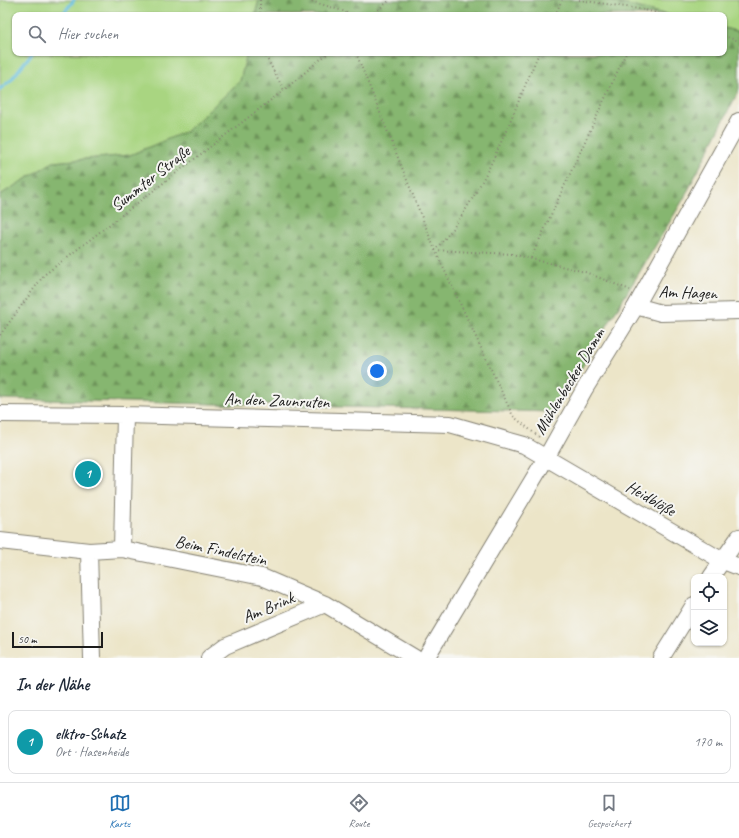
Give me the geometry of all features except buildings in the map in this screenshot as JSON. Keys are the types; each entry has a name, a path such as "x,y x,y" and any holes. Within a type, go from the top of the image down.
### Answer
{"street":[{"name":"Mühlenbecker Damm","path":"426,658 549,452 584,390 639,300 739,121"},
{"name":"Am Hagen","path":"639,300 661,313 739,311"},
{"name":"An den Zaunruten","path":"0,414 125,415 450,424 549,452"},
{"path":"122,549 125,415"},
{"name":"Heidblöße","path":"549,452 721,560 739,567"},
{"path":"713,574 721,560 739,537"},
{"name":"Beim Findelstein","path":"0,541 89,551 122,549 262,577 325,604 415,658"},
{"path":"89,551 92,658"},
{"name":"Am Brink","path":"209,658 325,604"},
{"path":"661,658 691,610"}],"path":[{"path":"260,0 260,12"},
{"path":"308,0 346,12"},
{"path":"376,12 390,0"},
{"path":"556,12 562,0"},
{"path":"579,0 652,12"},
{"path":"727,37 739,41"},
{"path":"266,56 284,90"},
{"name":"Summter Straße","path":"0,335 44,275 284,90 324,56"},
{"path":"357,56 435,250 513,416 549,452"},
{"path":"435,250 452,232 482,183 538,56"},
{"path":"531,258 625,56"},
{"path":"435,250 512,254 531,258 585,272 639,300"}],"green space":[{"path":"0,0 259,0 256,12 12,12 12,56 246,56 240,81 188,131 130,155 53,162 0,195"},
{"path":"259,0 606,0 656,12 256,12"},
{"path":"606,0 739,0 739,32 727,29 727,12 656,12"},
{"path":"727,29 739,32 739,90 683,200 555,412 0,399 0,195 53,162 130,155 187,131 240,81 246,56 727,56"}],"waterway":[{"path":"64,12 74,0"},
{"path":"0,89 11,80 30,56"}],"place":[{"name":"elktro-Schatz","path":"88,474"}]}
